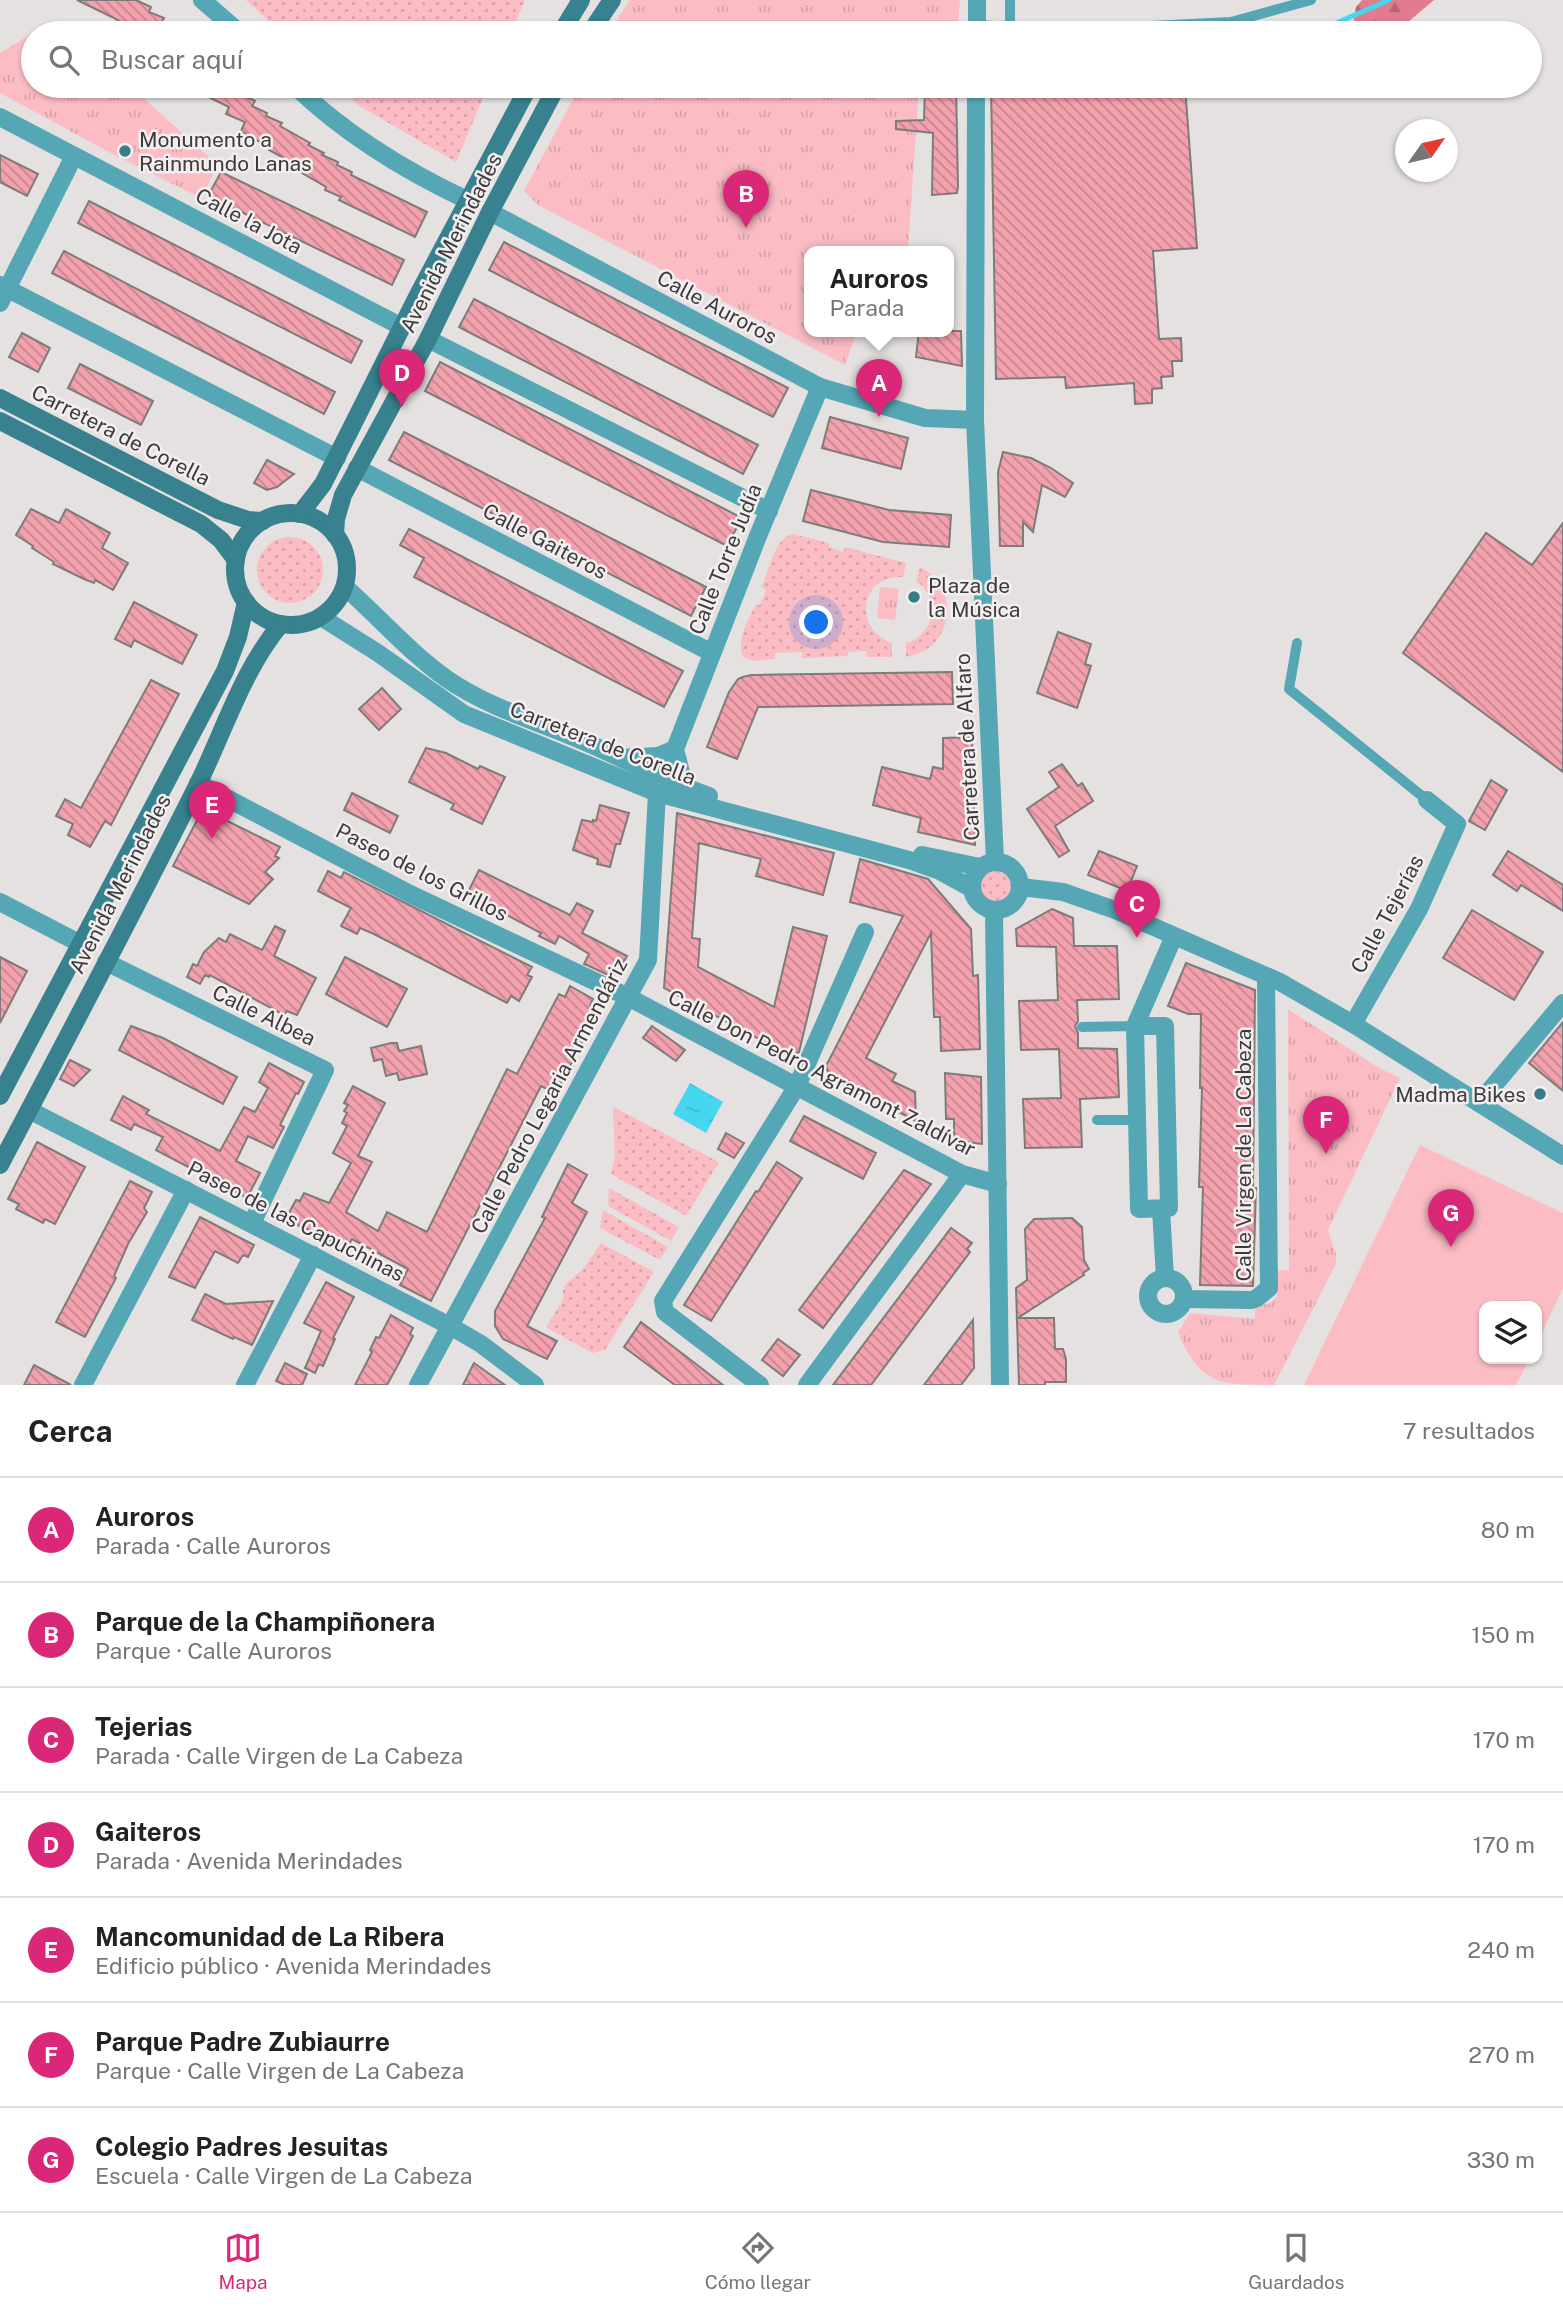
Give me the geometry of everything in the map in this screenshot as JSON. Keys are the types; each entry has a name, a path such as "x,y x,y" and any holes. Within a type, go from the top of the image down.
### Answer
{"main road":[{"path":"568,21 580,0"},
{"path":"598,21 612,0"},
{"name":"Avenida Merindades","path":"300,514 323,484 337,458 402,327 523,98"},
{"name":"Avenida Merindades","path":"335,535 344,495 357,468 428,339 490,212 551,98"},
{"name":"Carretera de Corella","path":"0,398 218,510 248,520 263,521"},
{"name":"Carretera de Corella","path":"0,421 201,524 221,540 236,560"},
{"path":"300,514 319,521 335,535 344,551 347,569 345,587 335,604 321,617 302,624 281,624 268,620 246,602 237,582 236,560 245,538 263,521 274,516 300,514"},
{"name":"Avenida Merindades","path":"1,1094 225,671 238,637 246,602"},
{"name":"Avenida Merindades","path":"0,1165 198,783 245,682 281,624"}],"street":[{"path":"202,0 226,21"},
{"path":"977,0 977,21"},
{"path":"308,98 343,129 373,150 469,201"},
{"name":"Carretera de Alfaro","path":"976,98 975,420 988,864"},
{"name":"Calle la Jota","path":"0,117 402,327"},
{"path":"74,156 2,292 337,458"},
{"name":"Calle Auroros","path":"490,212 820,387 925,418 975,420"},
{"path":"428,339 769,511"},
{"name":"Calle Torre Judía","path":"675,749 820,387"},
{"name":"Calle Gaiteros","path":"357,468 712,653"},
{"name":"Carretera de Corella","path":"345,587 402,644 448,679 487,702 685,788 791,821 850,834 911,853 988,864"},
{"name":"Carretera de Corella","path":"321,617 464,713 657,793 927,866 971,888"},
{"path":"621,758 658,756 675,749 685,788"},
{"name":"Paseo de los Grillos","path":"198,783 410,894 628,997"},
{"name":"Calle Pedro Legaria Armendáriz","path":"418,1385 648,960 657,793"},
{"name":"Calle Tejerías","path":"1353,1024 1419,909 1457,824 1427,800"},
{"path":"988,864 1010,865 1020,877 1021,887 1015,902 1006,909 994,911 981,906 971,888 977,870 988,864"},
{"path":"1021,887 1063,892 1115,910 1266,976 1353,1024 1563,1156"},
{"path":"0,902 81,944"},
{"path":"994,911 1000,1385"},
{"path":"760,1385 665,1312 663,1301 797,1086 865,932"},
{"path":"1135,1026 1165,1026 1169,1208 1139,1209 1135,1026 1174,936"},
{"name":"Calle Albea","path":"106,962 325,1070 252,1223"},
{"name":"Calle Virgen de La Cabeza","path":"1184,1299 1252,1300 1269,1288 1266,976"},
{"name":"Calle Don Pedro Agramont Zaldívar","path":"628,997 962,1174 998,1184"},
{"path":"1479,1102 1563,1003"},
{"name":"Paseo de las Capuchinas","path":"29,1110 450,1326 481,1344 535,1385"},
{"path":"807,1385 962,1174"},
{"path":"83,1385 186,1190"},
{"path":"1161,1209 1165,1278"},
{"path":"245,1385 313,1255"},
{"path":"1165,1278 1181,1285 1184,1299 1180,1308 1170,1314 1158,1313 1149,1305 1148,1293 1154,1282 1165,1278"}],"lane":[{"path":"1010,0 1010,21"},
{"path":"1235,21 1311,0"},
{"path":"1297,643 1289,689 1427,800"},
{"path":"1082,1027 1135,1026"},
{"path":"1097,1120 1137,1120"}],"green space":[{"path":"246,0 525,0 516,21 269,21"},
{"path":"630,0 960,0 958,21 616,21"},
{"path":"1362,0 1434,0 1409,21 1354,21 1356,7"},
{"path":"21,40 21,98 143,98 218,165 201,198 0,93 0,53"},
{"path":"351,98 483,98 456,162 361,107"},
{"path":"574,98 918,98 908,246 804,246 804,337 855,337 845,365 538,205 524,191"},
{"path":"793,534 829,543 829,547 843,552 845,547 906,563 903,577 889,578 878,584 866,603 871,626 879,636 892,643 892,657 867,657 866,651 848,652 848,656 802,658 802,652 775,653 775,659 754,661 743,657 741,643 744,630 766,590 762,587 773,556 781,542"},
{"path":"290,537 303,539 318,552 323,570 321,583 308,598 290,603 277,601 262,588 257,570 259,557 272,542"},
{"path":"920,567 933,577 942,589 947,603 947,617 943,631 934,643 922,652 906,657 906,643 923,632 932,615 929,597 916,581"},
{"path":"880,587 899,589 895,620 877,618"},
{"path":"994,868 1006,874 1012,886 1006,898 994,904 982,898 976,886 982,874"},
{"path":"1288,1009 1379,1068 1400,1078 1328,1230 1336,1254 1336,1264 1274,1385 1225,1382 1204,1372 1195,1363 1178,1332 1190,1313 1255,1319 1255,1307 1270,1303 1277,1297 1275,1271 1289,1270"},
{"path":"613,1107 719,1162 686,1216 611,1174 615,1156"},
{"path":"1420,1145 1563,1213 1563,1288 1542,1332 1542,1301 1479,1301 1479,1364 1526,1364 1516,1385 1304,1385"},
{"path":"609,1188 679,1227 671,1241 608,1206"},
{"path":"603,1210 668,1247 660,1260 600,1228"},
{"path":"601,1243 654,1272 605,1350 592,1353 546,1327 563,1300 563,1290 567,1283 584,1268"}],"water":[{"path":"690,1083 723,1102 706,1133 673,1114"}],"building":[{"path":"77,0 136,0 151,7 149,12 164,18 162,21 119,21"},
{"path":"211,98 249,98 255,101 252,106 282,123 280,126 310,143 308,145 324,153 322,155 338,162 337,165 352,172 351,175 427,212 415,237 339,200 341,197 325,190 326,187 297,170 298,167 241,131 245,122 226,114 229,107"},
{"path":"925,98 956,98 957,193 932,195 933,133 896,129 896,121 924,120"},
{"path":"991,98 1186,98 1197,248 1153,251 1159,339 1181,338 1182,361 1172,361 1173,376 1161,377 1162,388 1152,389 1152,403 1135,404 1134,383 1066,388 1065,377 996,379"},
{"path":"0,155 38,174 27,196 0,182"},
{"path":"221,172 404,260 392,285 208,196"},
{"path":"89,201 362,341 351,363 78,223"},
{"path":"504,242 788,388 773,417 489,270"},
{"path":"64,251 335,392 324,414 52,273"},
{"path":"474,299 758,445 743,474 459,327"},
{"path":"954,331 961,331 962,366 916,357 918,337 954,337"},
{"path":"22,333 50,348 38,372 9,357"},
{"path":"440,362 742,518 727,546 425,391"},
{"path":"80,364 153,401 141,425 68,388"},
{"path":"830,417 908,438 901,469 822,448"},
{"path":"404,432 706,587 691,616 389,460"},
{"path":"1003,452 1031,458 1073,483 1065,497 1042,485 1033,532 1023,522 1023,546 1000,546 998,472"},
{"path":"267,460 294,474 277,487 267,490 254,483"},
{"path":"811,490 889,510 951,515 949,547 883,542 803,521"},
{"path":"31,509 59,523 66,509 110,533 102,548 128,563 113,590 53,564 54,562 16,535"},
{"path":"1563,523 1563,772 1403,653 1486,533 1532,565"},
{"path":"409,529 683,671 664,707 414,577 424,558 400,545"},
{"path":"134,602 197,635 182,664 134,640 131,647 115,639"},
{"path":"1058,632 1091,644 1085,664 1091,666 1077,708 1037,693"},
{"path":"952,672 953,704 758,707 737,759 707,747 729,692 738,679 743,677"},
{"path":"151,680 179,694 111,825 105,821 90,847 68,835 73,824 56,816 65,799 81,808"},
{"path":"382,688 401,709 379,730 359,709"},
{"path":"972,737 975,845 918,832 921,818 873,805 882,767 930,779 933,767 943,769 943,738"},
{"path":"426,748 446,753 478,769 480,766 505,777 482,824 451,809 454,804 409,782"},
{"path":"1062,764 1078,786 1082,783 1093,801 1055,826 1069,851 1059,857 1027,809 1059,787 1049,772"},
{"path":"1491,780 1507,790 1485,830 1469,821"},
{"path":"352,793 398,816 390,833 344,810"},
{"path":"600,805 629,813 610,867 597,864 598,859 573,850 582,820 596,821"},
{"path":"203,809 280,847 275,856 279,858 265,872 273,879 249,904 173,866"},
{"path":"677,813 834,853 823,895 756,876 761,859 699,843 692,938 700,939 698,967 774,1007 793,927 827,936 799,1052 791,1056 664,988"},
{"path":"1099,851 1137,866 1127,891 1088,875"},
{"path":"1508,851 1563,885 1563,911 1521,885 1517,891 1493,875"},
{"path":"860,859 928,879 971,929 973,976 978,975 980,1049 941,1051 940,1017 934,1017 931,933 866,1058 896,1074 892,1081 915,1092 916,1121 829,1076 826,1066 903,916 850,902"},
{"path":"479,870 570,915 577,903 593,911 582,933 627,956 618,973 610,976 584,964 589,954 559,936 555,944 539,936 541,933 467,894"},
{"path":"328,871 341,878 344,872 532,967 527,975 532,977 519,1001 511,996 507,1003 374,934 360,928 357,934 341,926 351,908 318,891"},
{"path":"1052,909 1073,918 1074,946 1117,946 1119,999 1077,1000 1078,1021 1075,1026 1078,1048 1117,1049 1119,1097 1080,1099 1082,1147 1025,1148 1023,1099 1061,1098 1059,1049 1021,1050 1019,1001 1058,1000 1056,947 1017,946 1016,929"},
{"path":"1472,910 1543,952 1514,1000 1443,958"},
{"path":"275,926 285,931 274,956 316,978 297,1015 287,1011 284,1015 210,975 205,975 200,984 187,977 193,964 197,966 204,952 219,938 226,942 230,934 262,950"},
{"path":"0,957 27,971 0,1023"},
{"path":"345,957 407,989 387,1027 326,994"},
{"path":"1186,963 1255,990 1253,1188 1256,1188 1253,1286 1200,1285 1203,1187 1199,1187 1201,1014 1188,1014 1168,1006"},
{"path":"570,986 593,999 590,1006 599,1010 558,1089 550,1085 547,1089 541,1086 431,1301 400,1285 408,1269 352,1239 345,1252 317,1233 285,1220 296,1200 300,1201 304,1193 329,1203 351,1163 333,1153 347,1126 342,1123 348,1105 344,1103 353,1086 385,1103 358,1156 372,1162 346,1212 378,1231 387,1212 427,1232 507,1069 517,1074 559,994 565,997"},
{"path":"1563,1022 1563,1091 1529,1063"},
{"path":"131,1026 163,1038 237,1077 223,1104 119,1050"},
{"path":"652,1026 685,1050 676,1061 643,1038"},
{"path":"397,1043 399,1051 421,1046 427,1074 399,1080 397,1073 386,1076 382,1059 374,1061 371,1048"},
{"path":"70,1060 90,1070 74,1086 60,1079"},
{"path":"269,1063 304,1082 280,1125 284,1127 273,1148 248,1136 236,1161 260,1173 247,1198 156,1150 163,1137 134,1124 131,1130 111,1120 123,1096 149,1110 146,1114 220,1151 244,1107 255,1112 268,1088 259,1082"},
{"path":"945,1073 981,1077 982,1144 954,1141 954,1119 946,1119"},
{"path":"804,1116 876,1153 863,1179 790,1141"},
{"path":"726,1133 744,1143 734,1158 718,1149"},
{"path":"37,1142 85,1167 55,1224 45,1219 43,1223 16,1209 19,1204 8,1199"},
{"path":"777,1162 802,1178 711,1321 684,1305"},
{"path":"568,1164 587,1175 572,1203 587,1212 527,1326 557,1341 547,1359 503,1339 495,1326 495,1311 545,1218 542,1217"},
{"path":"904,1170 931,1184 823,1328 799,1310"},
{"path":"130,1181 152,1192 144,1208 147,1212 128,1244 114,1276 116,1278 85,1337 56,1322"},
{"path":"200,1217 254,1245 248,1257 243,1255 238,1263 215,1251 195,1288 169,1277"},
{"path":"1072,1218 1082,1227 1084,1260 1089,1269 1018,1318 1054,1318 1055,1349 1063,1349 1066,1382 1019,1385 1016,1288 1027,1280 1025,1229 1034,1219"},
{"path":"951,1228 972,1243 967,1249 970,1252 871,1385 833,1385"},
{"path":"326,1282 354,1297 333,1338 335,1339 323,1366 319,1364 315,1373 305,1368 321,1331 304,1323"},
{"path":"205,1294 226,1304 273,1301 252,1345 192,1320"},
{"path":"391,1315 413,1328 410,1334 413,1336 387,1385 355,1385 372,1352 370,1350 376,1337 379,1338"},
{"path":"973,1320 974,1368 961,1385 924,1385"},
{"path":"641,1322 723,1385 675,1385 624,1347"},
{"path":"778,1339 800,1355 783,1376 762,1360"},
{"path":"285,1363 307,1374 302,1385 285,1385 276,1381"},
{"path":"474,1363 505,1385 463,1385"},
{"path":"34,1365 71,1385 24,1385"}],"waterway":[{"path":"1341,21 1389,0"}],"place":[{"name":"Monumento a Rainmundo Lanas","path":"125,151"},
{"name":"Parque de la Champiñonera","path":"746,228"},
{"name":"Gaiteros","path":"402,407"},
{"name":"Auroros","path":"879,417"},
{"name":"Plaza de la Música","path":"914,597"},
{"name":"Mancomunidad de La Ribera","path":"212,839"},
{"name":"Tejerias","path":"1137,938"},
{"name":"Madma Bikes","path":"1540,1094"},
{"name":"Parque Padre Zubiaurre","path":"1326,1154"},
{"name":"Colegio Padres Jesuitas","path":"1451,1247"}]}
